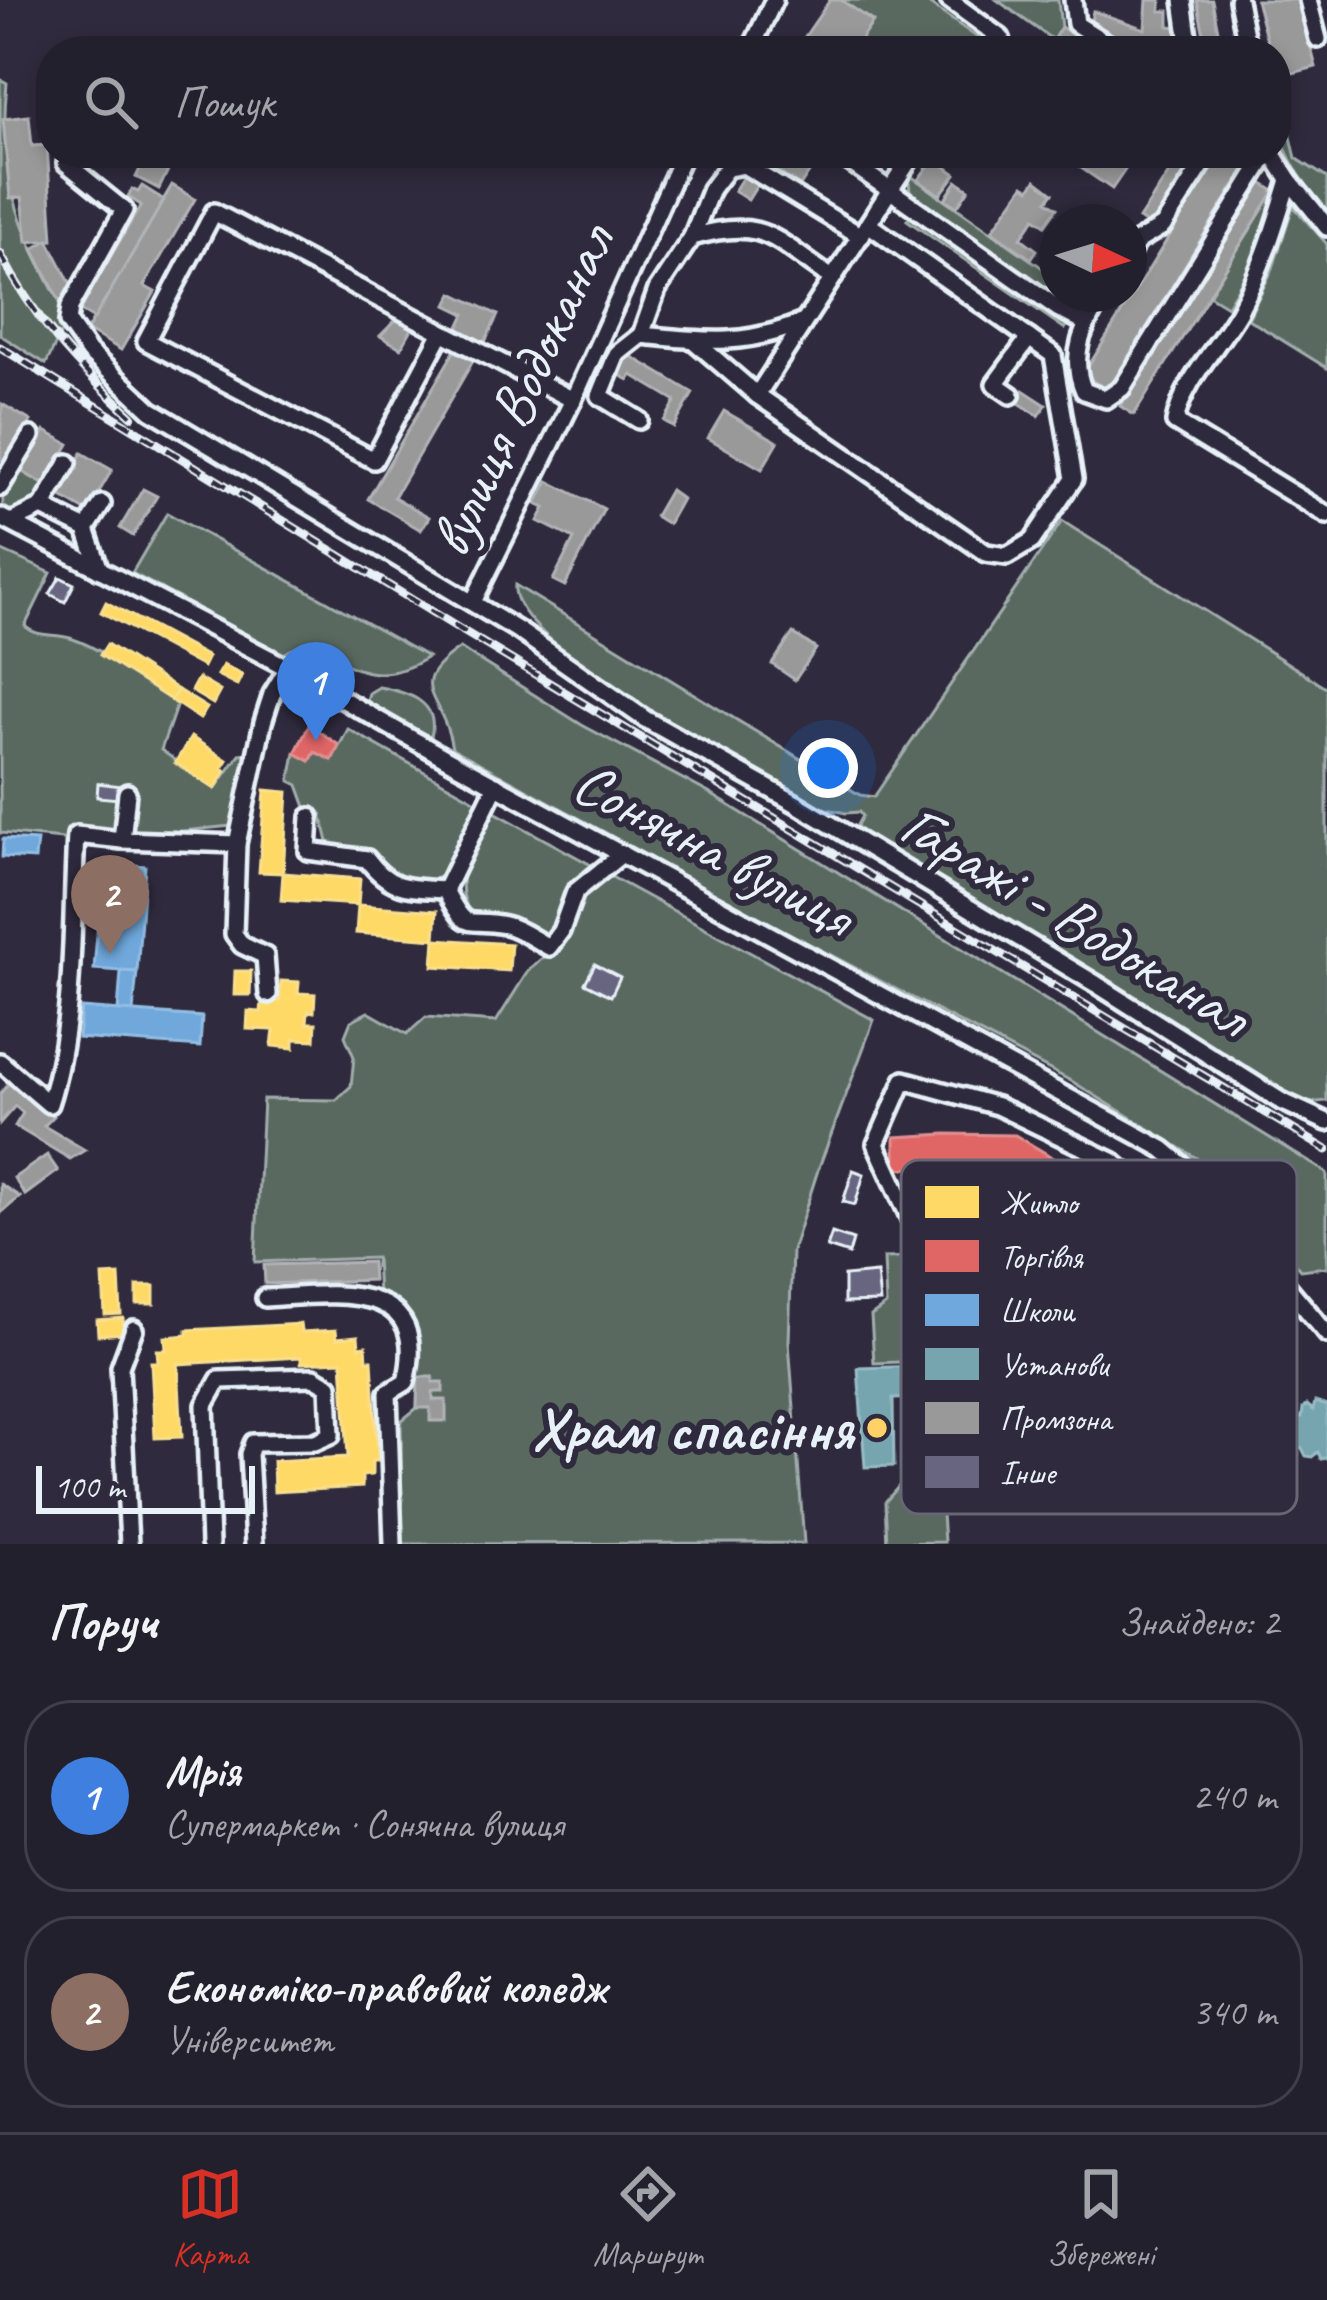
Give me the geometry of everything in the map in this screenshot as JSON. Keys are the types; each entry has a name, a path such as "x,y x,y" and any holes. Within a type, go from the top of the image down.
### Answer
{"street":[{"path":"757,36 774,0"},
{"path":"949,0 998,36"},
{"path":"1073,0 1076,25 1094,36"},
{"path":"1183,0 1188,36"},
{"path":"1238,0 1245,36"},
{"path":"1308,0 1318,39"},
{"name":"Гаражі - Водоканал","path":"72,168 124,210 70,307 68,322 89,352 151,410 473,602 644,719 795,802 1281,1101 1327,1122"},
{"name":"вулиця Водоканал","path":"473,602 677,168"},
{"path":"639,420 600,396 617,354 641,335 658,290 727,168"},
{"path":"693,340 757,395 986,553 1007,556 1032,541 1074,479 1053,355 864,230 749,168"},
{"path":"861,168 1085,323"},
{"path":"757,395 905,168"},
{"path":"1147,236 1163,226 1200,168"},
{"path":"1092,312 1085,323 1075,370 1084,391 1106,399 1122,388 1261,168"},
{"path":"1280,168 1327,227"},
{"path":"1289,181 1266,254 1238,313 1179,400 1175,422 1327,515"},
{"path":"442,332 374,460 146,340 214,212 572,400"},
{"path":"692,237 724,227 757,227 832,278"},
{"path":"641,335 693,340 763,338 804,322"},
{"path":"1011,395 995,384 1029,338"},
{"path":"0,487 31,436"},
{"path":"5,520 42,508 68,463"},
{"path":"86,529 102,504"},
{"path":"42,508 86,529 100,570"},
{"name":"Сонячна вулиця","path":"5,520 288,668 1176,1160"},
{"path":"268,994 265,956 242,945 232,922 237,844 262,722 288,668"},
{"path":"445,890 496,785"},
{"path":"122,840 127,793"},
{"path":"310,817 308,851 367,859 381,878 405,888 445,890"},
{"path":"0,1062 49,1104 64,1022 76,835 237,844"},
{"path":"445,890 458,914 473,925 507,925 549,947 561,931 575,892 622,854"},
{"path":"901,1199 876,1144 904,1080 997,1106 1110,1160"},
{"path":"265,1298 354,1293 383,1304 406,1324 413,1356 406,1382 388,1393 393,1544"},
{"name":"Сонячна вулиця","path":"1297,1298 1327,1334"},
{"path":"129,1544 120,1367 134,1329"},
{"path":"210,1544 206,1405 219,1380 314,1377 329,1386 331,1436 315,1442 253,1443 249,1454 254,1544"}],"green space":[{"path":"841,0 924,0 975,36 863,36 872,21"},
{"path":"997,0 1058,0 1061,27 1055,36 1047,36"},
{"path":"0,79 7,83 6,155 14,198 40,264 64,303 57,323 61,333 46,364 0,335"},
{"path":"1291,137 1296,158 1327,178 1327,211 1301,177 1292,162"},
{"path":"908,174 1039,265 1039,287 910,191"},
{"path":"1274,191 1265,237 1227,306 1209,295"},
{"path":"1293,206 1327,244 1327,368 1248,319 1273,268"},
{"path":"915,212 1039,300 1039,311 907,220"},
{"path":"1040,312 1056,312 1067,323 1065,329"},
{"path":"21,471 45,485 38,503 14,512 4,510 6,486"},
{"path":"167,513 428,657 409,667 378,673 302,644 283,654 132,573"},
{"path":"1062,521 1327,688 1327,1101 1308,1103 1269,1082 862,835 857,825 859,812 822,808 646,708 552,642 524,611 515,585 860,795 874,797"},
{"path":"0,550 51,573 25,626 98,650 177,704 161,750 215,789 240,754 250,753 231,826 135,830 130,825 133,788 121,786 114,844 0,833"},
{"path":"460,648 582,725 709,793 1327,1173 1327,1267 1300,1270 1297,1266 1297,1160 1199,1160 1073,1082 749,912 452,748 430,683 443,662"},
{"path":"379,687 419,700 431,715 431,737 366,704 369,693"},
{"path":"348,729 480,803 443,876 408,880 361,850 328,842 321,813 306,807 298,785 290,781 295,753 310,761 315,752 332,760"},
{"path":"491,810 595,867 573,889 552,935 471,914 463,875"},
{"path":"608,875 874,1020 792,1251 789,1342 804,1543 402,1544 401,1421 417,1408 416,1344 404,1320 378,1295 376,1258 255,1262 263,1099 336,1100 351,1086 354,1057 345,1036 351,1021 368,1012 407,1034 426,1017 496,1022 530,968 559,945 581,894"},
{"path":"901,1257 901,1362 874,1363 871,1316 886,1305 884,1258"},
{"path":"899,1486 901,1514 942,1514 944,1542 887,1543 885,1502"}],"building: Житло":[{"path":"106,602 208,657 203,667 101,612"},
{"path":"107,644 178,690 171,700 100,655"},
{"path":"223,665 242,675 237,685 217,675"},
{"path":"198,678 220,691 213,704 191,691"},
{"path":"178,690 207,708 200,719 171,700"},
{"path":"191,737 227,760 215,789 175,763"},
{"path":"265,790 288,792 283,873 259,872"},
{"path":"283,873 360,879 358,905 281,900"},
{"path":"358,905 437,911 435,939 356,933"},
{"path":"435,939 511,944 509,971 433,966"},
{"path":"235,971 251,971 250,995 234,995"},
{"path":"281,981 299,982 298,993 315,994 314,1012 308,1011 307,1023 316,1023 315,1040 294,1039 294,1048 272,1046 274,1030 247,1029 248,1011 261,1012 262,1000 280,1001"},
{"path":"119,1275 121,1314 105,1315 103,1276"},
{"path":"137,1286 154,1286 154,1304 137,1304"},
{"path":"123,1318 124,1333 98,1335 97,1320"},
{"path":"300,1324 301,1332 336,1330 337,1338 358,1336 359,1347 366,1346 367,1360 372,1360 378,1461 372,1461 372,1475 362,1476 362,1487 274,1492 273,1461 348,1457 342,1361 301,1363 301,1357 178,1364 182,1437 155,1438 151,1362 158,1362 157,1350 166,1350 165,1337 187,1335 187,1330"}],"building: Торгівля":[{"path":"309,725 339,745 332,760 315,752 310,761 295,753"},
{"path":"1015,1135 1057,1160 901,1160 901,1169 895,1169 895,1137"}],"building: Школи":[{"path":"3,839 37,841 35,859 2,857"},
{"path":"103,863 145,866 137,972 94,969"},
{"path":"121,971 137,972 133,1012 118,1011"},
{"path":"81,1008 202,1017 200,1047 78,1038"}],"building: Установи":[{"name":"Храм спасіння","path":"901,1367 901,1399 893,1399 894,1466 865,1467 858,1368"},
{"path":"1315,1402 1327,1406 1327,1458 1321,1459 1318,1452 1306,1456 1302,1448 1297,1449 1297,1418 1307,1405 1313,1410"}],"building: Промзона":[{"path":"830,0 841,0 873,22 863,36 805,36"},
{"path":"1147,0 1161,0 1160,11 1169,11 1169,26 1178,27 1178,36 1118,36 1090,25 1093,11 1145,29"},
{"path":"1197,0 1212,0 1219,36 1204,36"},
{"path":"1256,0 1298,0 1316,67 1291,73 1291,36 1266,36"},
{"path":"29,116 36,168 48,168 53,240 27,242 22,197 10,198 3,119"},
{"path":"140,168 169,168 159,189 136,177"},
{"path":"772,168 812,168 800,186"},
{"path":"927,168 948,168 956,174 940,195 918,180"},
{"path":"1081,168 1126,168 1112,189"},
{"path":"1172,168 1188,168 1150,226 1147,207"},
{"path":"1212,168 1245,168 1108,390 1083,375 1122,312 1147,312 1147,272"},
{"path":"744,175 758,184 748,200 734,191"},
{"path":"1036,180 1053,193 1047,201 1051,204 1039,204 1039,221 1035,218 1021,238 1037,250 1031,259 992,231 1024,185 1030,189"},
{"path":"957,181 969,189 957,207 945,199"},
{"path":"1260,182 1274,191 1134,415 1120,406"},
{"path":"172,185 195,199 144,286 155,292 121,350 87,330"},
{"path":"142,186 164,200 94,319 79,310 141,205 128,197 132,189 138,192"},
{"path":"48,240 75,292 59,300 33,249"},
{"path":"453,293 498,315 484,344 457,331 465,314 447,305"},
{"path":"398,318 413,327 401,348 380,336"},
{"path":"455,350 473,361 394,497 429,517 421,530 368,499"},
{"path":"629,355 693,393 674,427 664,421 676,401 632,375 629,380 618,374"},
{"path":"1023,390 1046,405 1039,416 1016,401"},
{"path":"2,404 31,421 7,463 0,459"},
{"path":"724,411 778,442 762,469 708,438"},
{"path":"45,431 69,444 45,485 21,471"},
{"path":"82,453 112,470 87,512 58,495"},
{"path":"548,481 604,509 565,586 553,580 574,539 538,521 545,508 536,504"},
{"path":"143,489 157,496 133,536 120,528"},
{"path":"670,490 682,499 668,524 655,516"},
{"path":"793,633 816,649 795,680 772,664"},
{"path":"10,1081 54,1116 44,1126 85,1150 70,1159 15,1126 23,1113 15,1106 0,1123 0,1094"},
{"path":"47,1155 58,1171 25,1195 14,1178"},
{"path":"0,1184 20,1197 1,1213 0,1212"},
{"path":"372,1262 373,1280 265,1284 264,1265"},
{"path":"418,1377 443,1382 443,1392 433,1392 433,1400 446,1400 446,1421 430,1421 430,1408 417,1408"}],"building: Інше":[{"path":"60,577 74,584 65,602 50,594"},
{"path":"98,783 121,786 119,799 97,797"},
{"path":"595,964 620,977 611,996 585,983"},
{"path":"853,1170 864,1174 855,1205 843,1202"},
{"path":"832,1233 853,1240 849,1254 827,1247"},
{"path":"877,1273 880,1302 844,1303 844,1276"}],"railway":[{"path":"0,253 58,340 132,416"},
{"path":"0,347 1327,1150"}],"place":[{"name":"Мрія","path":"316,741"},
{"name":"Економіко-правовий коледж","path":"110,954"},
{"name":"Храм спасіння","path":"877,1428"}]}
